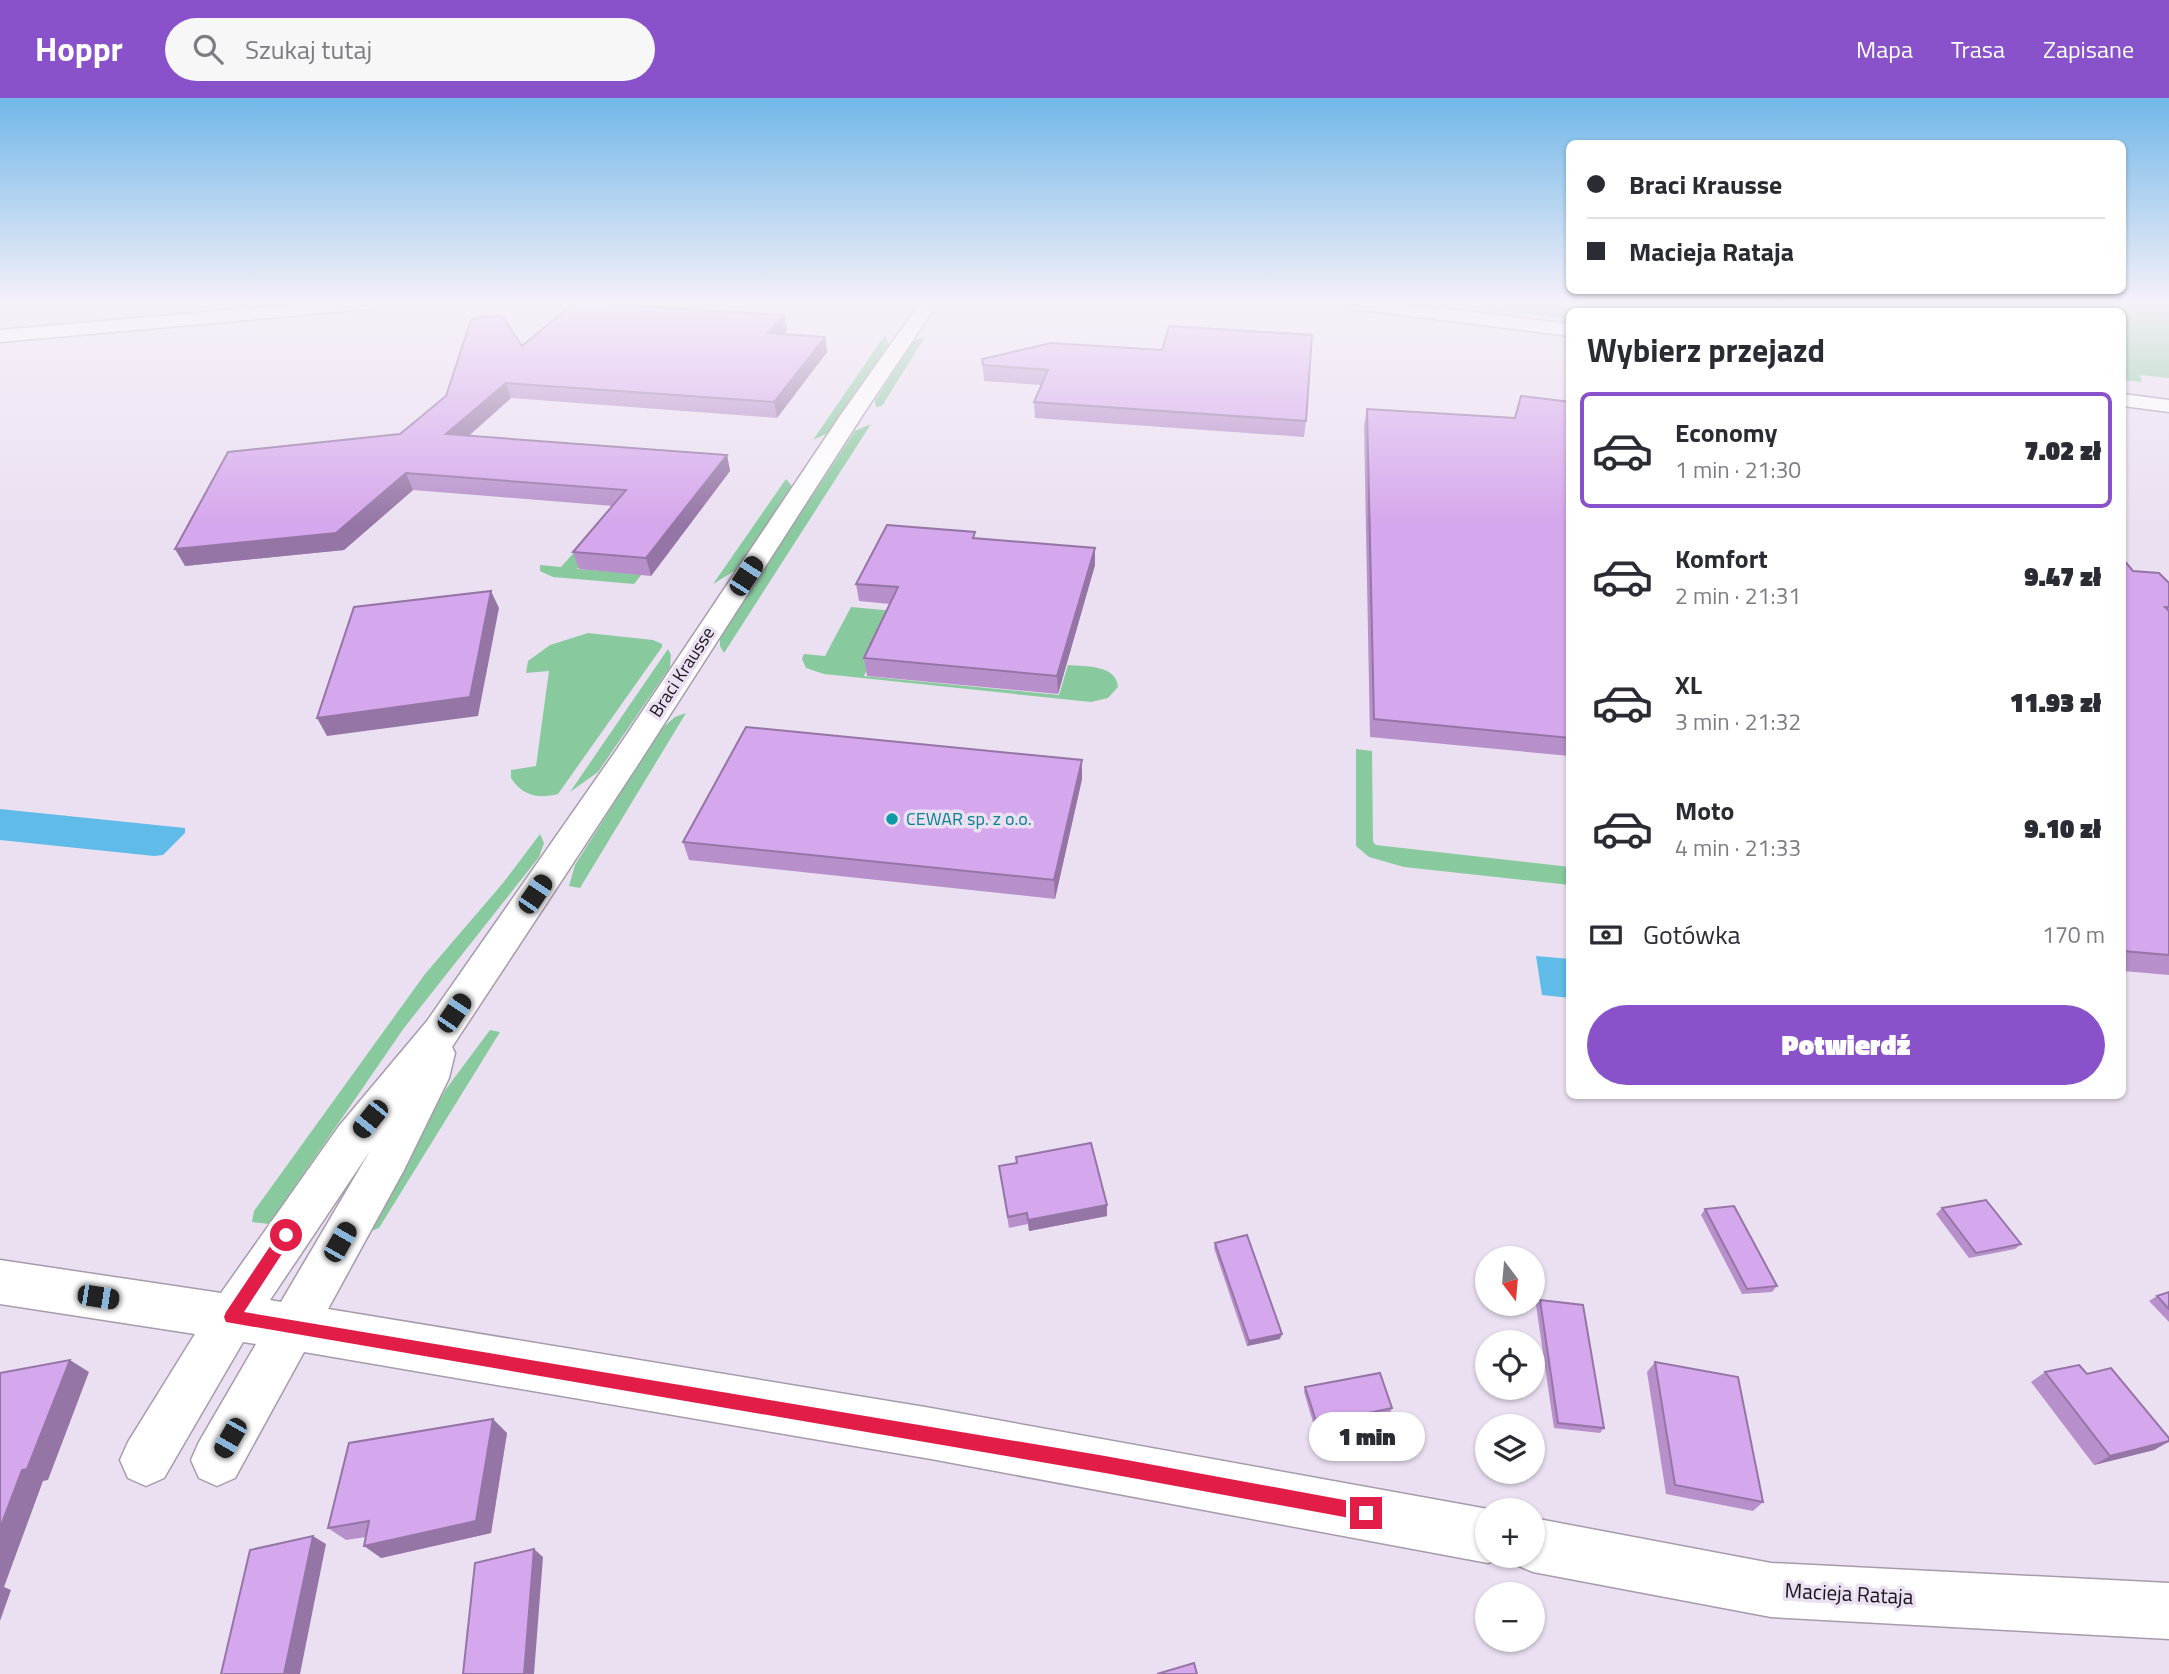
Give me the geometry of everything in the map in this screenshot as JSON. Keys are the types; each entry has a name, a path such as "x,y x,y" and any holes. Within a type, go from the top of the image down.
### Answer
{"street":[{"name":"Braci Krausse","path":"146,1460 232,1317 354,1139 441,1032 628,756 878,377"},
{"path":"2126,400 2169,406"},
{"name":"Braci Krausse","path":"217,1460 412,1114 429,1078 441,1032"},
{"path":"0,1282 293,1326 1184,1479 1475,1534"},
{"name":"Macieja Rataja","path":"1545,1547 1771,1590 2169,1611"}],"green space":[{"path":"857,377 867,377 828,433 813,440"},
{"path":"891,377 900,377 882,406 876,407 875,401"},
{"path":"2126,377 2140,377 2142,382 2126,380"},
{"path":"871,424 724,653 720,646 720,637 855,431"},
{"path":"786,479 792,486 736,570 713,584"},
{"path":"587,538 601,539 577,569 642,574 634,584 553,577 540,571 540,565 561,567"},
{"path":"851,607 895,611 864,676 1059,695 1068,665 1106,670 1112,674 1118,687 1108,698 1091,702 824,674 806,668 802,659 804,654 825,656"},
{"path":"588,633 653,640 662,644 662,647 558,794 532,795 515,784 511,778 511,770 536,766 549,671 526,673 528,661 550,645"},
{"path":"668,649 671,655 670,667 598,772 570,792"},
{"path":"686,713 580,888 569,886 575,865 661,729 675,717"},
{"path":"1356,749 1372,751 1373,842 1376,845 1566,867 1566,885 1404,867 1369,857 1356,846"},
{"path":"540,834 544,843 539,857 404,1028 269,1224 252,1222 254,1211 425,974 503,883"},
{"path":"490,1030 500,1032 379,1228 360,1236 446,1089"}],"water":[{"path":"0,809 185,828 185,833 163,855 154,856 0,840"},
{"path":"1536,956 1566,959 1566,998 1542,995"}],"building":[{"path":"452,377 794,377 774,402 506,383 446,434 727,455 646,558 573,552 626,490 406,473 336,533 175,549 228,452 400,434 446,396"},
{"path":"1045,377 1309,377 1306,421 1034,402"},
{"path":"1521,396 1566,402 1566,738 1374,719 1367,409 1515,418"},
{"path":"887,525 975,532 973,538 1095,548 1057,676 864,658 898,587 856,584"},
{"path":"2126,563 2133,571 2159,573 2169,583 2169,607 2165,607 2169,611 2169,955 2126,951"},
{"path":"491,591 470,697 317,718 354,607"},
{"name":"CEWAR sp. z o.o.","path":"746,727 1082,760 1054,880 683,842"},
{"path":"1091,1143 1107,1205 1028,1220 1027,1213 1008,1217 999,1166 1017,1163 1016,1157"},
{"path":"1986,1200 2021,1244 1976,1253 1942,1208"},
{"path":"1734,1206 1777,1286 1747,1289 1705,1209"},
{"path":"1247,1235 1282,1334 1249,1341 1215,1243"},
{"path":"2169,1292 2169,1309 2157,1296"},
{"path":"1545,1301 1583,1305 1604,1428 1558,1423 1542,1316 1545,1316"},
{"path":"70,1360 27,1469 22,1470 0,1528 0,1373"},
{"path":"1655,1362 1738,1377 1763,1502 1675,1485"},
{"path":"2079,1365 2087,1374 2111,1368 2169,1441 2110,1456 2045,1372"},
{"path":"1380,1373 1392,1408 1317,1424 1305,1387"},
{"path":"493,1419 476,1521 364,1546 369,1521 328,1528 349,1443"},
{"path":"313,1536 284,1674 221,1674 250,1550"},
{"path":"534,1549 524,1674 463,1674 475,1563"},
{"path":"1194,1663 1197,1674 1157,1674"}],"place":[{"name":"CEWAR sp. z o.o.","path":"892,819"}],"route":[{"path":"286,1235 232,1317 1105,1465 1366,1513"}]}
